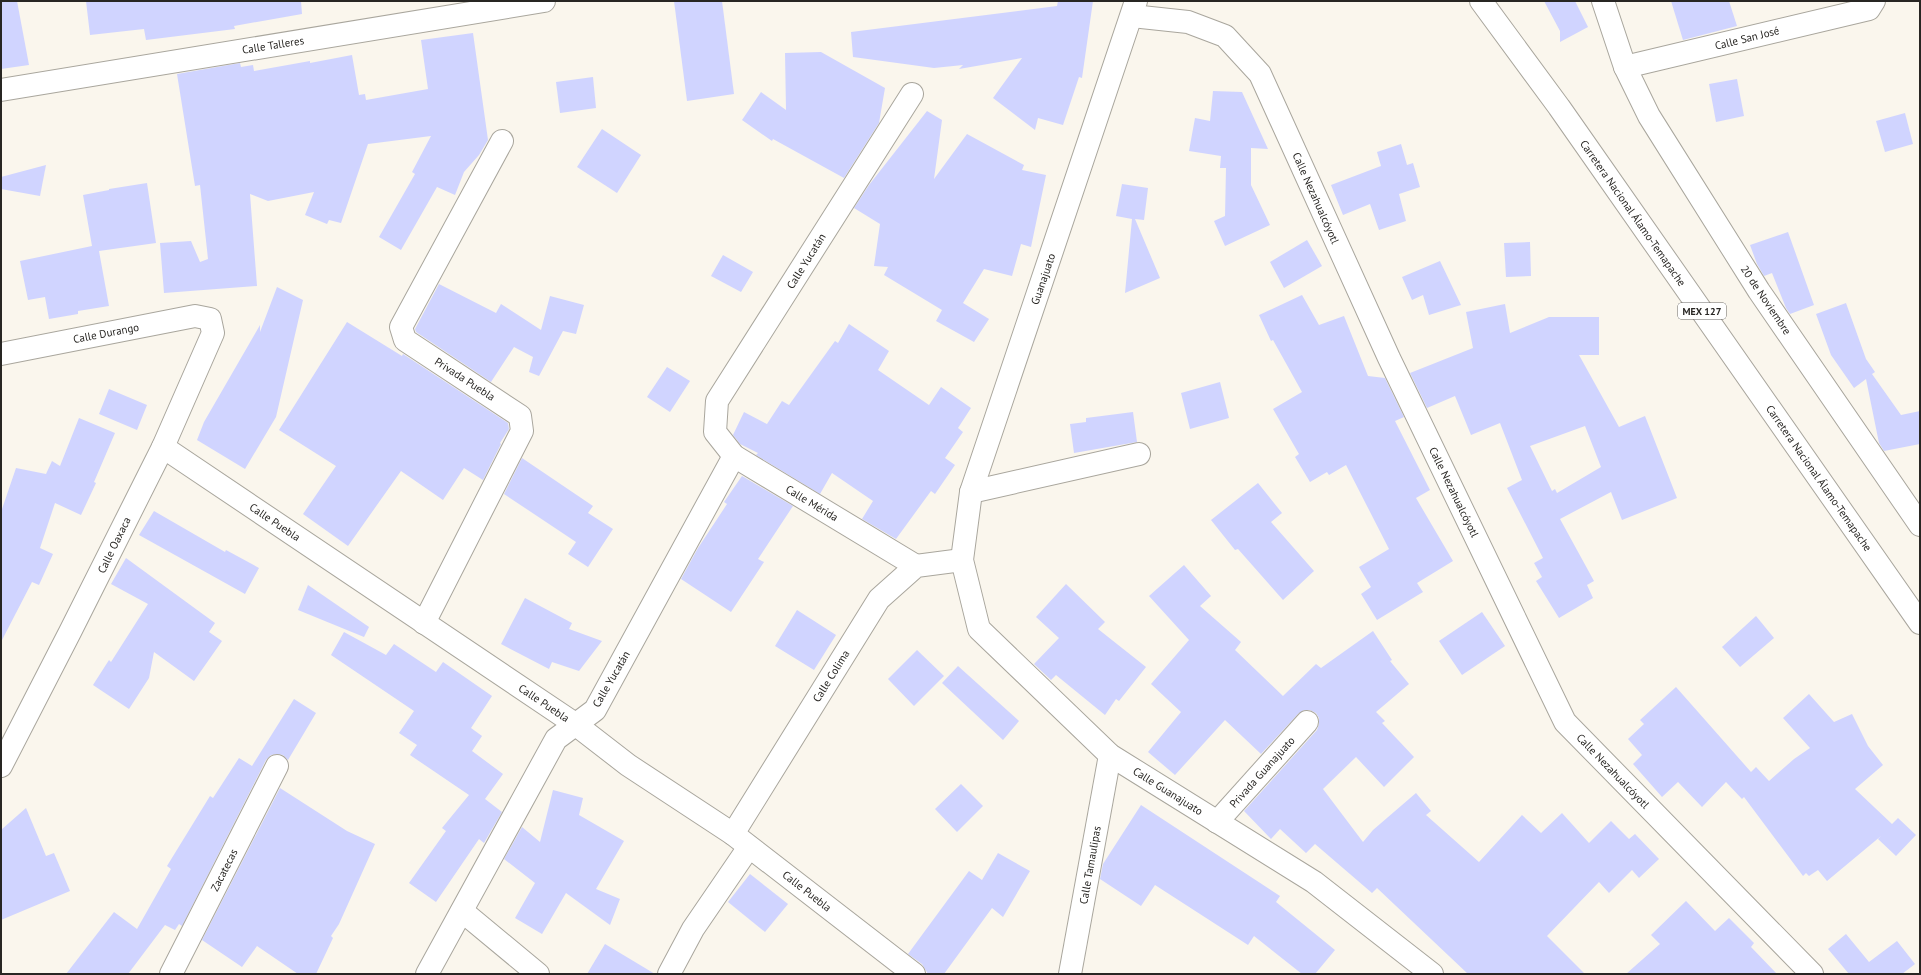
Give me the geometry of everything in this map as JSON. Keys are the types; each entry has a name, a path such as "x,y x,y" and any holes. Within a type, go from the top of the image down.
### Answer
{"street":[{"name":"Calle Talleres","path":"1,90 544,1"},
{"name":"Carretera Nacional Álamo-Temapache","path":"1481,1 1559,106 1920,623"},
{"name":"20 de Noviembre","path":"1602,1 1625,67 1649,116 1759,291 1920,525"},
{"name":"Calle San José","path":"1625,67 1872,5"},
{"name":"Guanajuato","path":"962,560 971,492 1134,9"},
{"name":"Calle Nezahualcóyotl","path":"1134,9 1188,22 1224,36 1260,74 1389,358 1565,722 1812,974"},
{"name":"Calle Yucatán","path":"715,432 716,401 912,94"},
{"name":"Privada Puebla","path":"424,623 522,431 520,416 405,340 401,327 502,141"},
{"name":"Calle Durango","path":"1,354 195,316 210,320"},
{"name":"Calle Oaxaca","path":"1,766 74,625 163,447 213,333 210,320"},
{"name":"Calle Mérida","path":"715,432 734,456 916,566"},
{"name":"Calle Puebla","path":"163,447 575,724 628,765 741,841 914,974"},
{"path":"971,492 1139,454"},
{"name":"Calle Yucatán","path":"427,974 556,739 595,710 734,456"},
{"path":"916,566 962,560"},
{"name":"Calle Guanajuato","path":"962,560 979,629 1110,755 1314,882 1432,974"},
{"name":"Calle Colima","path":"669,974 741,841 879,599 916,566"},
{"name":"Privada Guanajuato","path":"1217,822 1307,722"},
{"name":"Calle Tamaulipas","path":"1070,974 1110,755"},
{"name":"Zacatecas","path":"171,974 277,766"},
{"path":"462,911 538,974"}],"building":[{"path":"1,1 17,1 29,65 1,69"},
{"path":"86,1 301,1 302,14 234,26 235,29 146,40 144,29 90,35"},
{"path":"674,1 722,1 734,94 687,101"},
{"path":"1058,1 1093,1 1082,78 1079,77 1063,125 1038,118 1035,130 993,98 1022,58 959,69 963,65 934,68 853,57 851,32 1057,6"},
{"path":"1544,1 1575,1 1588,27 1560,42 1560,31"},
{"path":"1671,1 1729,1 1737,26 1683,40"},
{"path":"473,33 488,140 479,155 464,172 455,195 437,187 401,250 379,237 415,174 412,172 431,136 368,144 341,223 329,220 327,224 305,215 314,192 268,201 250,194 257,286 164,293 160,243 191,241 200,262 208,259 200,185 195,186 177,74 240,63 241,67 253,65 254,71 352,55 359,95 365,94 366,100 428,89 421,40"},
{"path":"821,52 885,88 879,123 844,178 773,139 772,141 742,120 761,92 786,110 785,53"},
{"path":"593,77 596,108 560,113 556,82"},
{"path":"1737,79 1744,116 1716,122 1709,84"},
{"path":"1213,91 1242,92 1268,149 1251,148 1251,185 1270,225 1225,246 1214,221 1225,216 1226,168 1220,168 1221,156 1189,151 1195,118 1210,121"},
{"path":"927,111 942,120 934,179 967,134 1024,165 1022,170 1046,175 1031,247 1021,244 1012,276 984,269 963,303 989,319 974,342 936,321 942,310 884,275 888,267 874,266 880,224 854,208 869,185"},
{"path":"1905,113 1913,144 1885,152 1876,121"},
{"path":"602,129 641,155 617,193 577,167"},
{"path":"1401,144 1407,165 1413,163 1420,187 1399,194 1406,221 1379,230 1370,204 1343,215 1331,185 1381,166 1377,152"},
{"path":"46,165 40,196 1,189 1,177"},
{"path":"147,183 156,243 99,251 109,306 78,311 78,314 49,319 45,297 28,300 20,261 92,246 83,195"},
{"path":"1122,184 1148,188 1144,220 1135,219 1160,278 1125,293 1132,219 1116,216"},
{"path":"1788,232 1814,305 1790,314 1786,308 1772,273 1764,276 1757,264 1750,245"},
{"path":"1307,240 1322,266 1284,288 1270,262"},
{"path":"1530,242 1531,276 1506,277 1504,243"},
{"path":"723,255 753,272 741,292 711,276"},
{"path":"1440,261 1461,305 1429,315 1423,295 1412,300 1402,277"},
{"path":"439,284 496,313 501,304 541,330 550,296 584,305 576,334 563,331 539,376 529,372 533,357 514,347 491,382 416,332 415,329"},
{"path":"277,287 303,300 276,417 245,469 197,440 204,422 260,325 260,332"},
{"path":"1302,295 1319,325 1344,316 1368,376 1385,378 1404,417 1395,421 1430,490 1416,498 1453,561 1417,583 1423,592 1377,620 1361,594 1371,587 1359,567 1389,549 1346,465 1329,475 1327,472 1310,482 1295,457 1299,454 1273,409 1302,392 1273,340 1271,341 1259,315"},
{"path":"1846,303 1866,359 1875,372 1872,374 1901,415 1920,411 1920,444 1884,451 1879,443 1866,379 1854,388 1831,355 1816,314"},
{"path":"1505,304 1510,333 1549,317 1599,317 1599,355 1579,355 1619,427 1645,416 1677,498 1622,520 1611,492 1560,519 1594,581 1587,585 1593,598 1559,618 1536,581 1542,577 1534,563 1543,558 1507,488 1522,480 1500,423 1471,435 1455,396 1427,408 1410,373 1473,348 1466,312","holes":["1585,426 1601,467 1557,493 1555,489 1552,491 1530,446"]},
{"path":"347,322 402,356 403,354 508,423 509,429 500,443 501,444 483,480 464,468 443,500 401,471 348,546 303,514 336,466 279,430"},
{"path":"849,324 889,351 878,370 929,405 941,387 971,408 958,428 963,432 945,458 955,465 935,494 931,491 896,539 862,519 873,501 832,473 820,494 756,455 758,453 740,444 733,435 744,412 767,424 782,401 789,405 835,341 838,343"},
{"path":"667,367 690,381 670,412 647,397"},
{"path":"1220,382 1229,418 1190,429 1181,393"},
{"path":"109,389 147,405 137,430 99,414"},
{"path":"1133,412 1137,442 1074,453 1070,424 1086,422 1086,418"},
{"path":"79,418 115,433 94,482 96,483 81,515 55,503 40,548 53,554 39,585 32,582 1,642 1,512 16,468 46,474 52,461 60,466"},
{"path":"522,458 593,506 588,513 613,529 588,567 568,554 576,542 504,494"},
{"path":"742,476 793,506 758,559 764,562 731,612 681,579 698,548 727,504 724,502"},
{"path":"1258,483 1282,513 1271,522 1314,571 1283,600 1238,549 1235,550 1211,520"},
{"path":"154,511 225,552 226,550 259,568 245,594 139,535"},
{"path":"126,558 215,623 209,632 222,641 194,681 154,652 149,678 129,709 93,685 109,660 111,662 148,604 111,584"},
{"path":"1184,565 1211,596 1200,606 1241,642 1235,650 1283,696 1316,664 1321,668 1373,631 1392,660 1390,661 1409,684 1376,712 1385,721 1382,723 1414,757 1384,787 1356,757 1323,789 1363,842 1373,830 1416,793 1431,811 1426,815 1479,862 1522,815 1541,833 1562,813 1589,843 1611,821 1629,839 1635,834 1659,859 1639,878 1632,870 1609,893 1599,882 1547,936 1585,974 1468,974 1377,888 1372,893 1315,844 1306,853 1280,829 1271,839 1244,811 1317,730 1319,718 1316,713 1310,710 1304,710 1298,714 1261,754 1225,720 1175,775 1148,752 1181,712 1151,684 1189,640 1149,596"},
{"path":"1066,584 1105,622 1098,629 1146,667 1119,701 1116,699 1105,715 1056,675 1051,680 1034,664 1059,638 1036,617"},
{"path":"308,585 369,627 364,637 298,610"},
{"path":"525,598 572,623 569,629 602,641 579,671 552,662 549,669 501,644"},
{"path":"797,610 836,635 814,670 775,646"},
{"path":"1482,612 1505,646 1462,675 1439,641"},
{"path":"1756,616 1774,638 1740,667 1722,647"},
{"path":"344,632 386,655 394,644 436,672 443,662 492,696 471,728 482,736 472,751 503,774 485,799 502,812 484,843 479,839 436,902 409,883 446,831 442,828 469,795 410,755 417,745 399,733 414,711 331,655"},
{"path":"917,650 944,676 914,706 888,679"},
{"path":"958,666 1019,721 1003,740 942,683"},
{"path":"1676,687 1751,772 1756,767 1769,781 1794,759 1810,748 1783,718 1809,694 1834,722 1852,714 1868,746 1883,765 1855,789 1892,824 1898,818 1916,835 1896,856 1878,839 1881,836 1827,881 1818,870 1809,876 1806,873 1803,876 1744,797 1742,799 1726,782 1702,807 1678,782 1662,797 1633,764 1642,755 1628,739 1644,724 1640,720"},
{"path":"294,699 316,713 288,760 283,755 277,754 271,755 266,760 182,926 179,924 175,930 165,925 128,974 66,974 114,912 137,929 171,869 167,866 210,796 213,798 239,758 252,766"},
{"path":"961,784 983,806 957,832 935,809"},
{"path":"280,788 347,831 375,844 339,924 331,936 333,938 316,974 298,974 257,946 242,967 202,940"},
{"path":"553,790 583,798 579,815 624,841 596,889 620,899 610,925 566,893 542,934 515,918 535,883 504,859 522,827 540,842"},
{"path":"1141,805 1280,896 1276,902 1335,950 1315,974 1302,974 1254,936 1248,945 1155,885 1141,906 1100,879 1103,864"},
{"path":"26,808 46,856 54,853 70,891 1,920 1,830"},
{"path":"998,853 1030,871 1003,917 992,908 944,974 928,974 922,964 908,954 969,871 982,880"},
{"path":"750,874 788,904 765,932 728,902"},
{"path":"1686,901 1715,931 1729,918 1754,943 1751,947 1777,974 1626,974 1660,944 1651,935"},
{"path":"1846,934 1869,962 1897,941 1915,964 1902,974 1849,974 1828,949"},
{"path":"605,944 655,974 587,974"}]}
